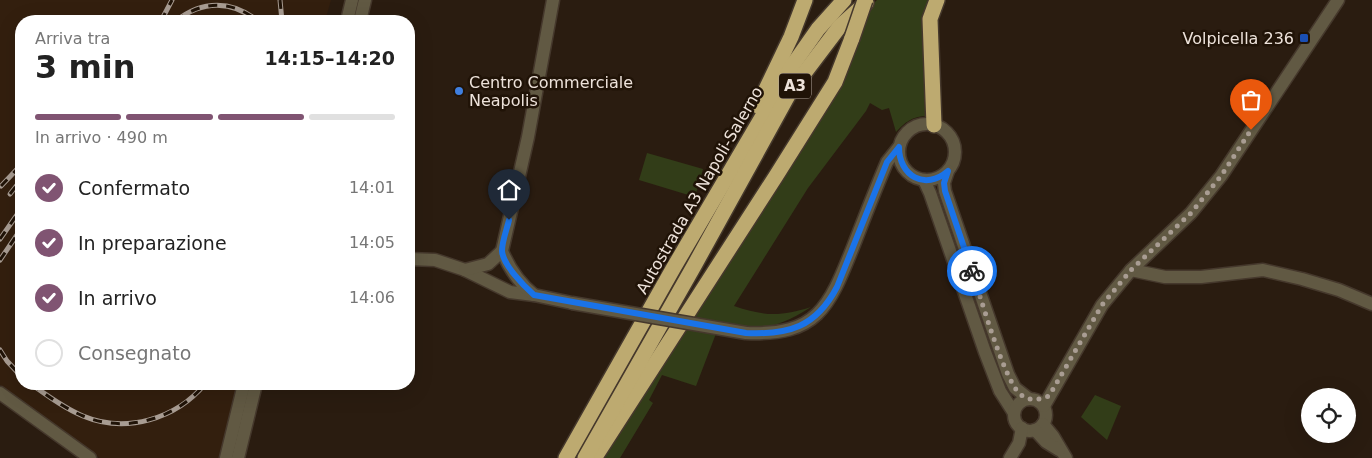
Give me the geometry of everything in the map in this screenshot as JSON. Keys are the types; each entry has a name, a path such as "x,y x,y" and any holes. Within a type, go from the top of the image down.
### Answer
{"highway":[{"path":"674,267 714,185 763,96 791,37 804,0"},
{"name":"Autostrada A3 Napoli-Salerno","path":"566,458 674,267 792,66 818,29 844,0"},
{"path":"594,458 835,82 865,0"},
{"name":"Autostrada A3 Napoli-Salerno","path":"585,458 790,92 840,26 868,0"},
{"path":"934,125 930,19 937,0"}],"street":[{"path":"348,15 352,0"},
{"path":"361,15 365,0"},
{"path":"498,287 505,272 504,257 553,0"},
{"path":"1014,413 1019,403 1040,400 1102,305 1131,270 1191,213 1221,176 1338,0"},
{"path":"948,171 941,177 924,180 915,178 905,169 899,157 899,147 902,138 914,128 923,124 934,125 943,129 950,136 954,144 955,154 944,183 945,191 998,348 1015,388 1040,400 1046,417 1033,427 1019,443 1010,458"},
{"path":"415,259 435,260 465,270 498,287 517,294 531,292 572,303 746,333 769,334 785,331 806,322 822,310 837,287 887,162 899,147"},
{"path":"881,176 905,169"},
{"path":"924,180 1000,391 1014,413 1016,422 1033,427 1046,442 1063,455"},
{"path":"465,270 488,264 504,257"},
{"path":"504,257 515,276 531,292"},
{"path":"1131,270 1165,277 1201,277 1263,270 1302,278 1339,290 1372,304"},
{"path":"226,458 243,390"},
{"path":"238,458 255,390"},
{"path":"0,393 90,458"}],"shaded area":[{"path":"0,0 331,0 327,15 15,15 15,390 238,390 221,458 100,458 0,385"}],"green space":[{"path":"877,0 928,0 923,29 925,116 909,121 896,132 889,108 882,110 870,103 808,188 734,306 754,312 772,314 781,314 811,307 787,320 767,326 757,327 720,323 696,386 662,375 649,400 653,403 620,458 600,458 861,34 873,4"},
{"path":"647,153 703,169 695,197 639,180"},
{"path":"1095,395 1121,406 1107,440 1081,417"}],"railway":[{"path":"164,15 172,0"},
{"path":"280,0 281,15"},
{"path":"185,15 196,9 217,5 238,9 249,15"},
{"path":"1,186 15,171"},
{"path":"10,194 15,188"},
{"path":"0,239 15,218"},
{"path":"0,260 15,238"},
{"path":"0,350 15,370"},
{"path":"39,390 76,413 99,421 116,424 149,420 165,414 180,406 199,390"}],"way so far":[{"path":"972,271 1011,382 1021,394 1029,399 1038,400 1049,396 1102,305 1131,270 1191,213 1221,176 1251,130"}],"place":[{"name":"Volpicella 236","path":"1304,38"},
{"name":"Centro Commerciale Neapolis","path":"459,91"}],"route":[{"path":"509,220 502,251 506,262 515,276 534,295 746,333 769,334 799,326 813,318 830,300 837,287 887,162 899,147 901,164 915,178 934,180 948,171 944,183 945,191 972,271"}]}
